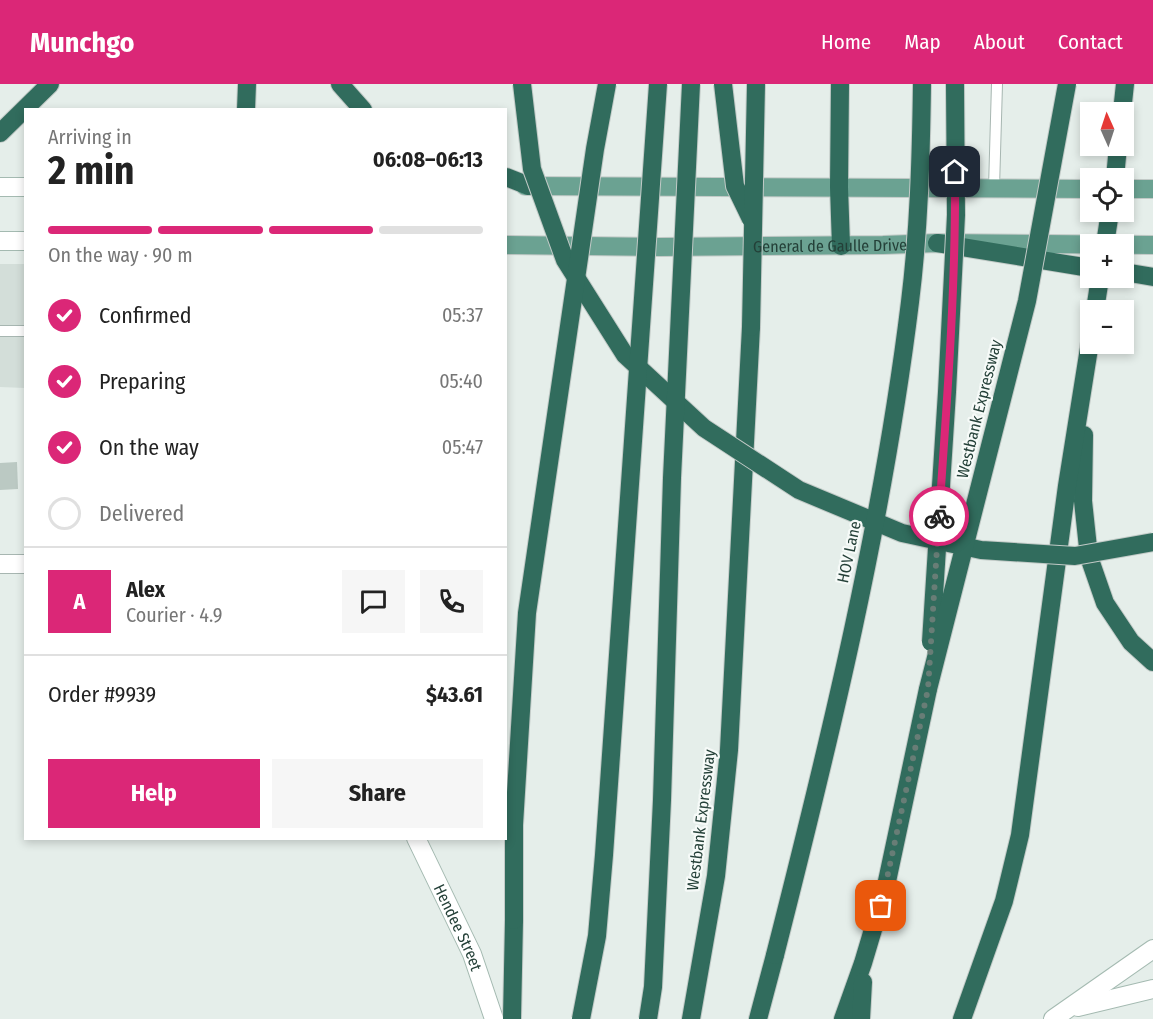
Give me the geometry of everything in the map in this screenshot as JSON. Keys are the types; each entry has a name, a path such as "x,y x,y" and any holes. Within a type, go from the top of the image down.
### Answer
{"highway":[{"path":"26,108 50,84"},
{"path":"246,84 246,108"},
{"path":"340,84 361,108"},
{"path":"522,84 532,169 565,260 625,355 704,428 799,490 902,532 981,550 1075,556 1153,543"},
{"path":"512,1019 514,825 527,613 595,149 607,84"},
{"path":"581,1019 597,936 604,855 658,84"},
{"path":"648,1019 653,987 672,466 691,84"},
{"path":"723,84 735,186 753,225"},
{"name":"Westbank Expressway","path":"691,1019 716,876 729,750 751,327 756,84"},
{"name":"HOV Lane","path":"758,1019 818,787 874,530 898,389 910,300 919,202 922,84"},
{"path":"928,689 955,227 954,84"},
{"name":"Westbank Expressway","path":"843,1019 863,963 886,886 928,689 1027,301 1067,84"},
{"path":"1123,102 1125,84"},
{"path":"840,86 841,246"},
{"path":"0,133 24,109"},
{"path":"507,177 529,186"},
{"path":"937,243 1080,266"},
{"path":"1134,274 1153,277"},
{"path":"962,1019 1005,902 1020,835 1059,545 1088,354"},
{"path":"1081,406 1084,444 1083,501 1089,557 1105,603 1131,642 1153,662"},
{"path":"861,1019 863,963"}],"main road":[{"path":"507,186 1080,189"},
{"path":"0,187 24,187"},
{"path":"1134,189 1153,189"},
{"path":"0,241 24,241"},
{"name":"General de Gaulle Drive","path":"507,245 841,246 937,243 1153,245"},
{"path":"0,564 24,564"},
{"name":"Hendee Street","path":"417,840 472,954 494,1019"},
{"path":"1060,1014 1153,949"},
{"path":"1060,1014 1153,989"}],"lane":[{"path":"994,188 997,84"},
{"path":"0,331 24,331"}],"shaded area":[{"path":"0,264 24,264 24,388 0,387"}],"building":[{"path":"17,462 18,489 0,490 0,463"}],"way so far":[{"path":"881,906 928,689 939,516"}],"route":[{"path":"939,516 951,326 956,215 955,172"}]}
